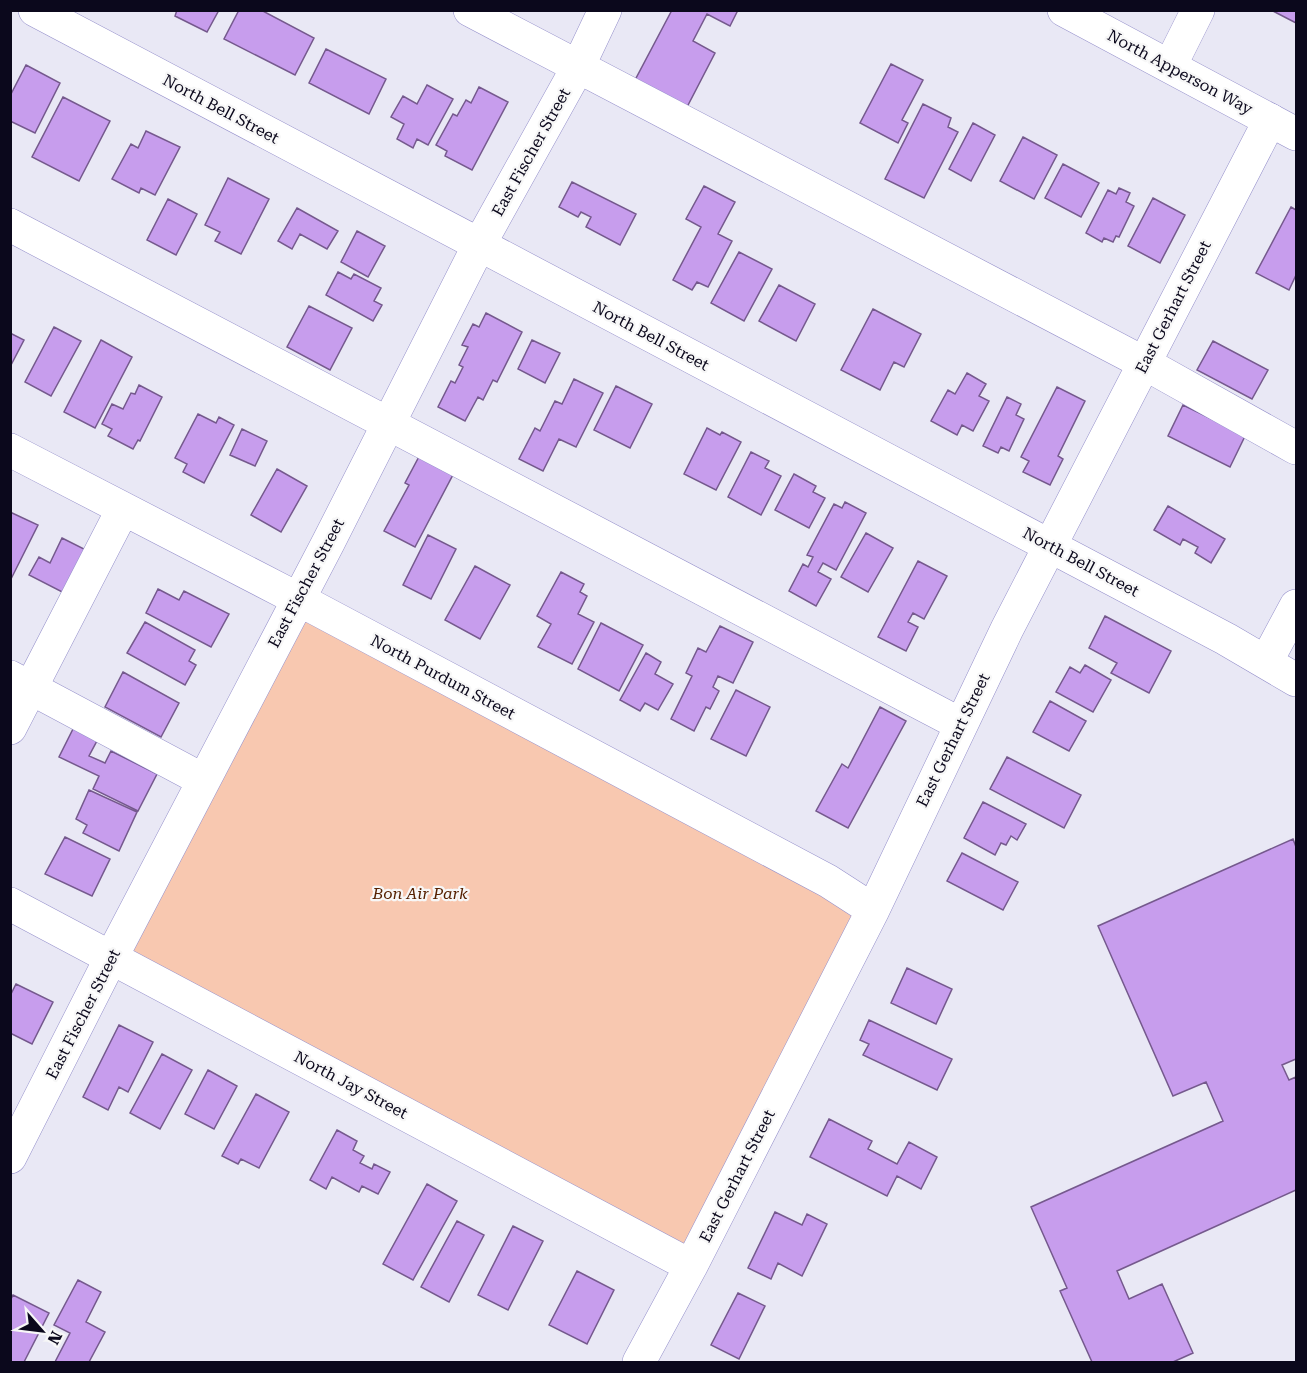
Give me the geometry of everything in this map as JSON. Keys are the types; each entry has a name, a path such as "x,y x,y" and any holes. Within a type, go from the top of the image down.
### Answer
{"street":[{"name":"North Bell Street","path":"35,10 1050,546 1285,677"},
{"path":"470,10 1144,363 1296,448"},
{"name":"East Fischer Street","path":"10,1157 478,245 578,67 605,10"},
{"name":"North Apperson Way","path":"1064,10 1283,127"},
{"path":"1170,66 1198,10"},
{"name":"East Gerhart Street","path":"639,1362 691,1266 873,910 960,724 1144,363 1283,127"},
{"path":"10,225 960,724"},
{"name":"North Purdum Street","path":"10,450 298,599 828,881 873,910"},
{"path":"10,728 21,682 123,509"},
{"path":"1285,677 1296,606"},
{"path":"21,682 203,780"},
{"name":"North Jay Street","path":"10,904 691,1266"}],"green space":[{"name":"Bon Air Park","path":"298,599 873,910 691,1266 111,958"}],"building":[{"path":"177,10 219,10 207,32 175,16"},
{"path":"239,10 261,10 314,38 295,75 224,39"},
{"path":"672,10 738,10 730,26 707,14 693,41 715,53 686,109 634,82"},
{"path":"1271,10 1296,10 1296,23"},
{"path":"326,49 386,79 369,114 309,83"},
{"path":"891,64 923,80 902,120 908,123 898,143 860,123"},
{"path":"26,65 60,83 35,133 10,121 10,96"},
{"path":"427,85 453,99 428,145 417,139 413,148 397,139 404,124 391,117 403,96 417,104"},
{"path":"479,87 508,102 472,170 445,156 447,151 436,145 453,114 457,116 466,100 471,103"},
{"path":"63,97 110,121 79,181 32,157"},
{"path":"923,104 951,118 948,127 958,132 924,198 885,179"},
{"path":"973,123 995,135 971,181 949,169"},
{"path":"146,131 180,147 155,195 141,188 139,193 112,179 131,144 138,148"},
{"path":"1023,137 1057,155 1034,199 1000,181"},
{"path":"1063,164 1099,183 1081,217 1045,198"},
{"path":"228,178 269,199 241,254 215,241 220,232 205,225"},
{"path":"572,182 636,214 620,245 586,227 591,217 581,212 578,217 559,207"},
{"path":"704,186 735,202 718,234 732,241 708,287 697,282 692,290 673,280 701,227 686,219"},
{"path":"1119,188 1130,193 1126,202 1134,206 1119,237 1116,236 1113,242 1104,238 1102,242 1086,233 1108,190 1116,194"},
{"path":"1153,198 1185,215 1160,263 1128,246"},
{"path":"168,199 197,214 176,255 147,240"},
{"path":"1291,207 1296,210 1296,275 1289,290 1256,273"},
{"path":"297,208 338,231 327,249 300,234 292,249 278,241"},
{"path":"357,231 385,246 368,277 341,262"},
{"path":"739,252 772,269 744,321 711,303"},
{"path":"338,272 351,279 354,274 381,288 374,301 382,305 373,321 326,295"},
{"path":"779,285 815,304 796,341 759,321"},
{"path":"309,306 352,328 330,370 287,347"},
{"path":"873,309 921,334 904,367 894,362 880,390 841,370"},
{"path":"486,313 522,332 497,382 493,380 483,400 478,397 465,421 438,407 451,381 455,383 463,367 459,365 468,347 462,345 473,324 479,327"},
{"path":"54,327 81,341 51,396 25,382"},
{"path":"10,333 24,340 10,367"},
{"path":"101,340 132,357 95,428 64,412"},
{"path":"532,340 560,353 545,383 518,369"},
{"path":"1213,341 1268,370 1252,399 1197,370"},
{"path":"967,373 986,384 979,396 989,401 973,431 962,425 957,435 931,421 948,390 955,394"},
{"path":"574,379 603,393 576,447 559,439 543,471 519,459 535,428 540,431 555,401 562,404"},
{"path":"139,385 162,397 140,441 138,440 133,449 108,436 112,429 102,424 112,404 123,409 131,393 135,394"},
{"path":"616,386 652,404 630,448 594,430"},
{"path":"1057,387 1085,401 1058,456 1063,459 1050,485 1023,472 1029,461 1021,457"},
{"path":"1007,397 1021,404 1016,415 1024,419 1009,451 1001,447 998,453 983,446"},
{"path":"1183,405 1216,421 1248,430 1230,467 1168,436"},
{"path":"198,414 216,423 219,417 234,425 204,483 183,472 187,464 175,458"},
{"path":"707,428 720,435 722,432 741,442 716,490 684,474"},
{"path":"242,429 267,441 255,466 230,455"},
{"path":"422,451 456,469 415,547 384,531 409,485 405,483"},
{"path":"751,452 769,461 765,468 781,476 761,515 728,497"},
{"path":"277,469 307,486 281,532 251,515"},
{"path":"794,474 816,486 813,492 825,498 809,528 775,510"},
{"path":"845,502 866,513 836,570 823,563 818,572 831,579 816,606 789,591 803,564 808,567 813,557 807,555 834,504 842,508"},
{"path":"1168,506 1225,539 1211,563 1195,553 1198,547 1183,539 1180,545 1154,530"},
{"path":"10,512 38,525 10,581"},
{"path":"866,533 893,548 868,592 841,577"},
{"path":"428,535 456,549 431,599 403,585"},
{"path":"62,538 92,553 70,596 29,575 39,557 50,563"},
{"path":"918,561 947,576 924,619 913,613 908,622 918,627 906,651 878,637"},
{"path":"475,566 510,585 480,639 445,620"},
{"path":"561,572 584,584 580,592 587,596 578,614 594,622 572,664 538,647 551,624 537,616"},
{"path":"158,589 179,600 184,591 229,614 211,647 146,613"},
{"path":"1105,616 1171,651 1149,693 1111,673 1117,663 1089,648"},
{"path":"145,622 195,650 189,661 196,665 185,685 127,653"},
{"path":"601,623 643,645 619,691 578,669"},
{"path":"720,626 753,642 733,683 718,676 713,687 719,691 710,709 706,707 694,731 671,719 692,676 686,673 698,648 706,652"},
{"path":"646,653 661,662 655,674 673,684 658,710 645,703 640,711 620,700"},
{"path":"1085,665 1111,680 1093,712 1056,692 1070,667 1080,673"},
{"path":"123,672 179,703 161,737 105,707"},
{"path":"736,690 770,707 746,756 711,739"},
{"path":"1050,701 1086,721 1069,751 1033,732"},
{"path":"880,707 906,721 848,828 816,811 842,764 848,768"},
{"path":"75,725 99,737 89,756 105,763 111,751 157,774 138,811 93,789 99,776 59,757"},
{"path":"1007,757 1081,795 1064,828 990,789"},
{"path":"89,790 137,812 119,851 83,833 87,825 76,819"},
{"path":"983,802 1026,824 1017,840 1011,836 1006,845 1001,843 995,855 964,838"},
{"path":"65,837 110,859 92,896 45,874"},
{"path":"1293,839 1296,847 1296,1059 1282,1065 1289,1080 1296,1077 1296,1190 1117,1271 1129,1299 1162,1284 1193,1353 1173,1362 1092,1362 1060,1291 1067,1288 1031,1207 1223,1121 1206,1082 1173,1096 1098,926"},
{"path":"962,853 1018,882 1003,910 947,881"},
{"path":"907,968 952,989 936,1024 891,1003"},
{"path":"16,984 53,1002 32,1044 10,1033 10,996"},
{"path":"869,1020 952,1059 937,1090 863,1055 869,1044 860,1040"},
{"path":"119,1025 153,1042 128,1092 119,1087 108,1110 83,1097"},
{"path":"162,1054 192,1070 160,1129 130,1113"},
{"path":"208,1070 237,1086 214,1129 185,1114"},
{"path":"256,1094 289,1112 259,1168 241,1159 238,1164 222,1156"},
{"path":"829,1119 872,1141 868,1149 897,1164 909,1142 937,1157 921,1189 897,1176 887,1196 810,1157"},
{"path":"337,1130 357,1141 353,1150 364,1156 360,1163 372,1169 374,1164 390,1172 378,1194 362,1186 359,1192 332,1177 326,1189 310,1180"},
{"path":"427,1184 457,1201 413,1280 383,1264"},
{"path":"775,1212 802,1225 807,1214 827,1224 802,1276 778,1263 771,1279 748,1268"},
{"path":"457,1221 484,1235 449,1302 421,1287"},
{"path":"513,1226 543,1241 508,1310 478,1295"},
{"path":"577,1271 614,1290 587,1344 549,1325"},
{"path":"78,1280 101,1292 86,1322 105,1332 89,1362 55,1362 70,1333 54,1325"},
{"path":"738,1293 765,1306 739,1359 711,1345"},
{"path":"13,1295 49,1313 24,1362 10,1362 10,1301"}]}
